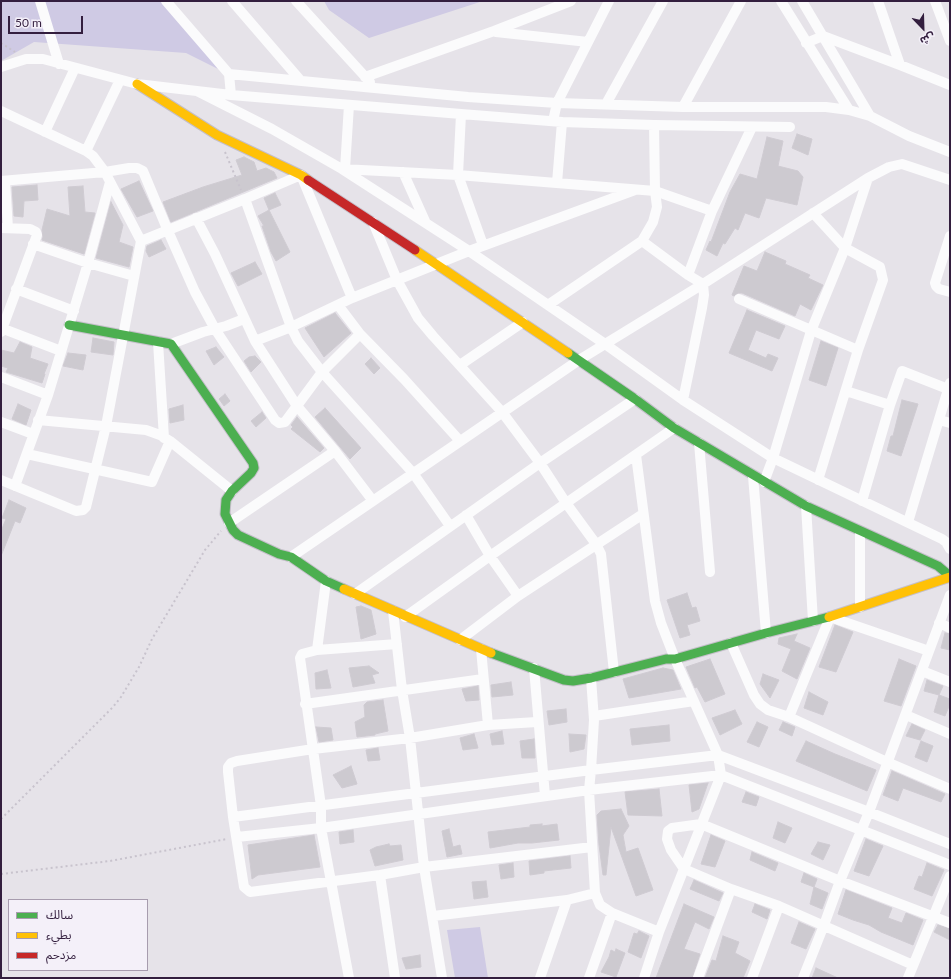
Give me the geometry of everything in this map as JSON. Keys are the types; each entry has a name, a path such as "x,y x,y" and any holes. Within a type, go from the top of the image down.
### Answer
{"street":[{"path":"40,1 59,64"},
{"path":"166,1 229,74 231,95"},
{"path":"232,1 301,80"},
{"path":"296,1 365,77 376,87"},
{"path":"365,77 494,31 571,1"},
{"path":"557,183 557,103 609,1"},
{"path":"606,104 663,1"},
{"path":"684,107 741,1"},
{"path":"781,1 849,110"},
{"path":"802,1 870,116"},
{"path":"878,1 900,65"},
{"path":"935,1 950,41"},
{"path":"494,31 588,42"},
{"path":"806,43 823,36 900,65 950,86"},
{"path":"1,67 26,58 43,59 137,84 231,95 461,114 558,121 654,125 790,127"},
{"path":"45,132 75,68"},
{"path":"229,74 468,97 557,103 684,107 826,107 849,110 870,116 909,136 950,152"},
{"path":"86,150 120,80"},
{"path":"137,84 217,135 301,175 523,322 635,398 674,428 753,476 806,506 860,532 938,566 950,576"},
{"path":"197,91 272,129 344,169 469,251 605,344 683,400 773,458 862,502 942,539 950,549"},
{"path":"344,169 350,105"},
{"path":"1,111 86,150 93,156 105,172 141,241 106,426 86,507 83,510 76,512 1,480"},
{"path":"461,114 458,175 483,246"},
{"path":"548,305 642,241 655,217 657,207 655,191 654,125"},
{"path":"688,275 712,211 752,127"},
{"path":"291,557 579,360 703,284 868,178 889,167 902,164 950,180"},
{"path":"61,351 2,329 37,235 32,230 4,228 3,181 105,172 130,168 137,168 143,171 195,292 215,329 275,420 279,423 284,422 322,372 360,334"},
{"path":"344,169 458,175 655,191 712,211"},
{"path":"403,172 425,222"},
{"path":"141,241 301,175"},
{"path":"301,175 352,298"},
{"path":"764,482 773,458 811,331 845,248 868,178"},
{"path":"15,486 48,395 88,263 110,182"},
{"path":"254,341 291,327 352,298 469,251 635,190"},
{"path":"245,199 291,327 298,341 322,372 413,473 450,526"},
{"path":"813,213 845,248 880,267 883,280 858,350 818,480"},
{"path":"196,218 215,254 254,341 297,406 335,451 373,501"},
{"path":"373,222 397,280 418,318 432,336 502,412 540,462 596,544 601,554 614,672"},
{"path":"950,236 935,283 939,289 950,292"},
{"path":"642,241 688,275 703,284"},
{"path":"33,244 88,263 134,276"},
{"path":"683,400 702,308 704,296 703,284"},
{"path":"16,289 74,311"},
{"path":"739,299 858,350"},
{"path":"338,305 360,334 404,379 460,441"},
{"path":"69,325 171,344 244,319"},
{"path":"460,365 523,322"},
{"path":"27,454 152,482 167,439 158,342"},
{"path":"171,344 253,463 254,468 251,473 232,491 226,500 225,514 233,530 238,535 279,554 291,557 326,581 406,617 481,649 564,680 573,681 591,678 666,659 675,659 766,633 813,622 950,576"},
{"path":"862,502 890,405 902,371 949,386 908,522"},
{"path":"1,377 48,395"},
{"path":"846,391 890,405"},
{"path":"355,594 540,462 635,398"},
{"path":"38,420 146,430 167,439 232,491"},
{"path":"939,420 950,423"},
{"path":"1,422 34,434"},
{"path":"406,617 566,502 674,428"},
{"path":"699,443 710,572"},
{"path":"229,523 335,451"},
{"path":"636,455 655,601 661,623 675,659 718,755 721,775 659,932 644,978"},
{"path":"753,476 766,633"},
{"path":"806,506 813,622"},
{"path":"460,640 518,596 643,514"},
{"path":"466,515 490,556 518,596"},
{"path":"860,532 860,607"},
{"path":"317,650 326,581"},
{"path":"803,978 840,881 869,812 950,595"},
{"path":"393,611 402,690 410,738 424,867 442,978"},
{"path":"830,617 929,651"},
{"path":"789,717 830,617"},
{"path":"940,623 950,628"},
{"path":"731,643 754,695 760,704 768,710 789,717 950,789"},
{"path":"350,978 321,828 321,806 305,704 300,658 302,654 317,650 397,644"},
{"path":"481,649 488,725"},
{"path":"534,668 537,722 545,796"},
{"path":"922,671 950,682"},
{"path":"591,678 594,716 589,790 595,893 600,905 612,913 659,932"},
{"path":"305,704 483,679"},
{"path":"594,716 694,701"},
{"path":"906,715 950,734"},
{"path":"537,722 488,725 410,738 313,749 231,763 228,767 228,772 233,817 244,887 250,892 331,882 424,867 592,847"},
{"path":"233,817 544,776 718,755 950,844"},
{"path":"237,837 321,828 589,790 721,775 950,865"},
{"path":"913,965 779,906 731,889 684,869 671,850 667,839 668,831 672,828 702,824 840,881 950,923"},
{"path":"380,874 395,978"},
{"path":"908,978 950,876"},
{"path":"698,978 731,889"},
{"path":"433,916 567,900 595,893"},
{"path":"540,978 567,900"},
{"path":"752,978 779,906"},
{"path":"589,978 612,913"}],"path":[{"path":"1,43 26,58"},
{"path":"217,135 245,199"},
{"path":"1,819 113,707 121,697 139,667 152,639 204,550 229,523"},
{"path":"1,874 110,860 237,837"}],"shaded area":[{"path":"1,1 167,1 218,69 186,53 34,42 1,61"},
{"path":"324,1 483,1 369,38 329,10"},
{"path":"480,927 488,978 455,978 447,930"}],"building":[{"path":"797,134 812,139 808,155 792,148"},
{"path":"767,137 783,141 778,166 798,171 803,177 797,205 766,198 759,218 745,213 738,230 735,228 725,244 723,243 717,256 706,250 710,241 711,242 730,192 740,174 757,179"},
{"path":"244,157 254,162 257,171 266,168 274,172 277,178 171,222 163,202 203,187 242,175 236,160"},
{"path":"139,181 153,211 137,217 121,189"},
{"path":"37,185 38,200 24,201 23,217 14,216 12,187"},
{"path":"83,186 85,212 95,213 84,254 42,240 42,230 47,209 70,216 68,187"},
{"path":"275,193 281,205 269,210 264,198"},
{"path":"111,202 123,225 119,242 133,247 129,267 96,258"},
{"path":"269,210 290,252 276,261 271,252 262,226 264,226 258,216"},
{"path":"161,240 166,249 149,257 146,251 147,246"},
{"path":"765,252 786,261 785,264 810,275 808,278 823,285 811,310 800,304 795,316 742,293 738,293 734,296 732,295 744,266 757,271"},
{"path":"255,262 262,274 238,286 231,273"},
{"path":"747,310 785,326 779,339 756,330 748,350 766,358 768,354 778,358 772,371 729,353"},
{"path":"335,313 351,333 324,357 305,328"},
{"path":"93,338 114,342 113,355 91,352"},
{"path":"821,341 838,348 826,386 809,380"},
{"path":"20,342 32,347 30,358 48,364 42,383 6,372 8,368 1,366 1,350 14,353"},
{"path":"216,347 224,357 214,365 206,351"},
{"path":"68,353 86,355 83,370 63,366"},
{"path":"255,356 261,362 251,372 244,361 249,357"},
{"path":"371,358 380,368 374,374 365,364"},
{"path":"225,394 230,401 224,406 219,399"},
{"path":"902,400 918,404 901,456 887,451 891,436 893,436"},
{"path":"18,404 31,410 26,425 12,419"},
{"path":"183,405 184,420 170,423 169,409"},
{"path":"325,408 361,448 350,459 315,417"},
{"path":"262,412 266,418 256,427 251,421"},
{"path":"297,417 324,448 320,452 291,429 293,427 291,425"},
{"path":"9,500 26,508 20,523 15,521 1,556 1,531 6,519 2,518"},
{"path":"687,593 692,608 696,607 700,621 687,625 690,635 680,638 667,600"},
{"path":"361,606 371,610 376,634 361,639 356,607"},
{"path":"835,625 853,632 836,672 819,667"},
{"path":"945,633 950,634 950,650 941,648"},
{"path":"797,634 794,641 810,648 797,679 782,671 791,649 778,644 779,638"},
{"path":"710,659 725,694 705,702 697,687 695,688 686,667"},
{"path":"899,659 916,666 901,706 884,701"},
{"path":"369,666 379,673 372,675 375,683 353,687 349,668"},
{"path":"663,668 673,670 681,689 629,698 623,679"},
{"path":"327,670 331,688 316,689 315,673"},
{"path":"763,674 779,680 770,698 760,684"},
{"path":"927,680 943,686 939,695 924,691"},
{"path":"511,682 513,695 492,697 491,685"},
{"path":"478,686 479,700 466,701 462,689"},
{"path":"809,692 828,702 823,715 804,708"},
{"path":"939,695 950,699 950,704 945,716 934,712"},
{"path":"383,700 388,731 375,735 357,737 355,722 365,717 364,705 367,702"},
{"path":"566,709 567,722 549,725 547,711"},
{"path":"735,710 742,724 720,735 712,718"},
{"path":"757,722 768,727 759,747 747,742"},
{"path":"783,722 795,727 792,736 779,730"},
{"path":"912,724 925,730 920,740 906,736"},
{"path":"669,725 670,741 632,745 630,729"},
{"path":"316,727 331,728 333,740 319,742"},
{"path":"502,731 504,744 492,745 490,734"},
{"path":"474,734 478,748 463,750 460,738"},
{"path":"569,734 586,735 584,749 570,752"},
{"path":"534,739 535,758 522,758 520,741"},
{"path":"806,741 876,770 867,791 796,761"},
{"path":"921,741 933,746 927,762 915,757"},
{"path":"378,748 380,760 368,761 366,750"},
{"path":"351,766 357,784 342,788 333,775"},
{"path":"892,771 945,794 941,802 903,788 898,801 883,795"},
{"path":"708,783 699,809 692,812 689,785"},
{"path":"659,789 662,816 628,815 625,792"},
{"path":"746,792 759,797 756,806 742,802"},
{"path":"621,809 629,826 623,835 626,852 638,848 653,890 636,896 611,827 606,875 603,875 597,815 601,811"},
{"path":"778,822 792,828 785,843 773,838"},
{"path":"542,824 542,826 557,824 559,840 518,843 490,848 488,832 530,827 530,825"},
{"path":"449,829 453,847 460,845 462,854 447,857 442,831"},
{"path":"353,830 354,842 340,844 339,832"},
{"path":"314,835 320,867 258,875 252,879 248,845"},
{"path":"711,835 725,841 715,867 701,864"},
{"path":"866,839 883,846 869,876 854,871"},
{"path":"818,842 830,845 823,860 811,854"},
{"path":"389,844 390,846 401,845 403,860 375,866 370,850"},
{"path":"752,852 778,863 775,871 750,860"},
{"path":"570,856 571,868 544,871 544,873 530,875 529,861"},
{"path":"513,863 514,877 501,879 499,865"},
{"path":"927,863 944,870 932,896 914,889 919,876 922,877"},
{"path":"804,873 817,879 814,887 801,882"},
{"path":"694,880 723,893 719,901 690,889"},
{"path":"486,881 488,897 474,899 472,882"},
{"path":"814,887 828,893 822,909 810,904"},
{"path":"846,890 892,908 888,918 902,923 906,913 923,920 913,945 881,932 869,925 838,914"},
{"path":"684,904 714,917 709,929 695,922 684,949 700,954 692,978 656,978"},
{"path":"755,904 770,910 767,919 752,912"},
{"path":"799,922 815,929 806,949 791,943"},
{"path":"938,925 950,929 950,940 934,932"},
{"path":"639,931 649,936 641,958 628,952 634,933 637,934"},
{"path":"723,936 739,942 735,953 750,961 743,978 705,978 712,960 716,961"},
{"path":"616,949 625,953 616,977 601,972 611,950 615,952"},
{"path":"420,955 421,967 406,969 402,958"},
{"path":"816,968 838,978 812,978"}],"traffic: fast":[{"path":"69,325 171,344 253,463 254,468 251,473 232,491 226,500 225,514 233,530 238,535 279,554 291,557 326,581 344,589"},
{"path":"568,353 674,428 806,506 938,566 950,576"},
{"path":"491,653 564,680 573,681 591,678 666,659 675,659 829,617"}],"traffic: slow":[{"path":"137,84 217,135 301,175 308,180"},
{"path":"415,250 568,353"},
{"path":"829,617 950,577"},
{"path":"344,589 491,653"}],"traffic: jam":[{"path":"308,180 415,250"}]}
